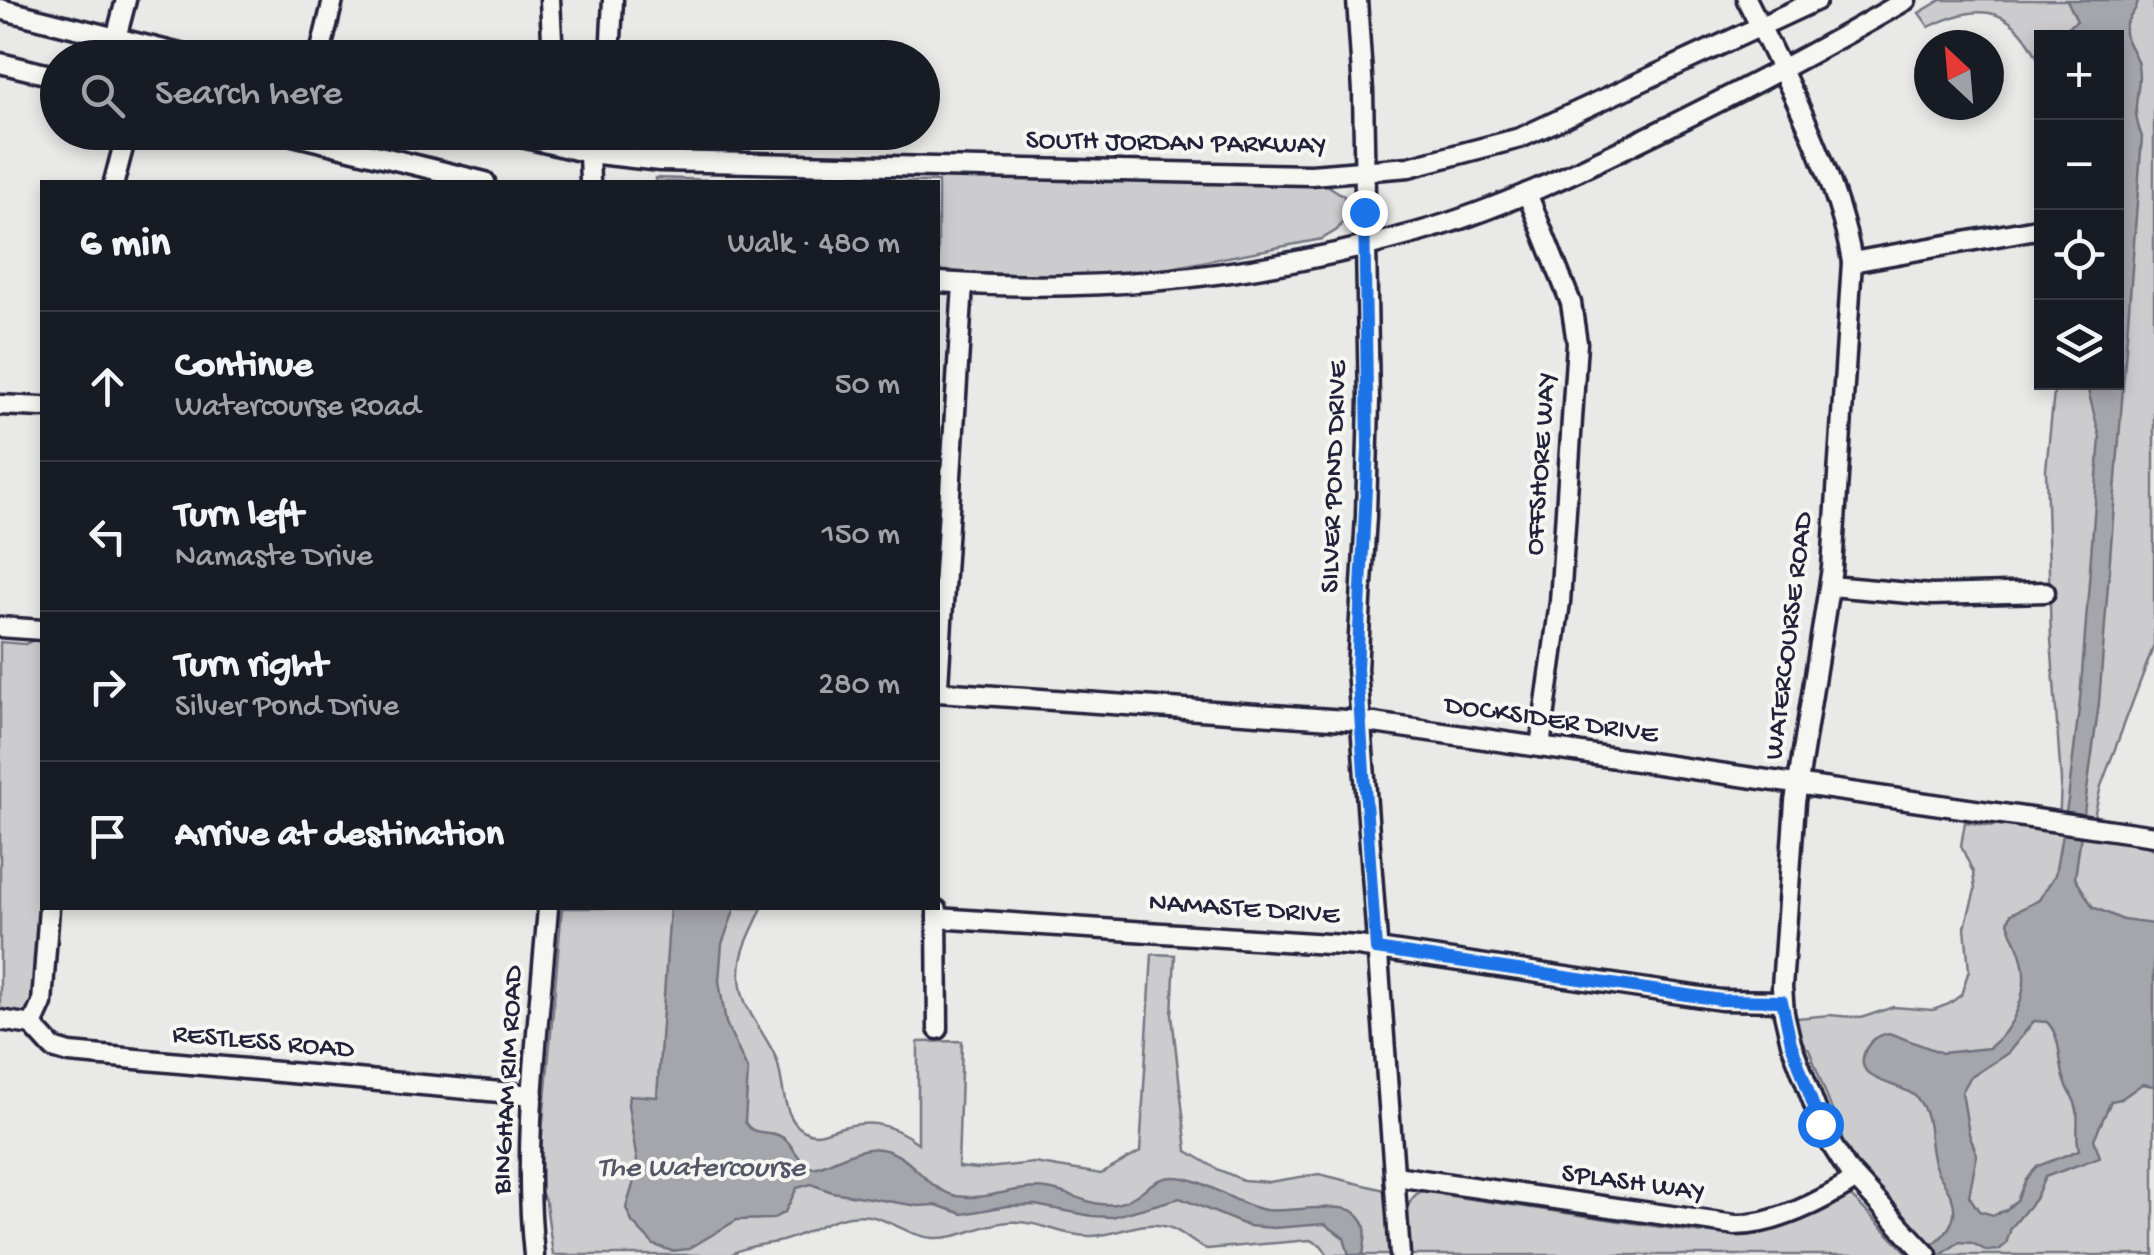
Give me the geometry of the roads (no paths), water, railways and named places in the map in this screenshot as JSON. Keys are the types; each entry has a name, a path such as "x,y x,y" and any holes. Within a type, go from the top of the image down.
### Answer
{"street":[{"path":"116,38 126,0"},
{"path":"323,40 333,0"},
{"path":"550,0 552,40"},
{"path":"611,40 613,0"},
{"name":"SILVER POND DRIVE","path":"1357,0 1368,448 1358,618 1360,721 1400,1255"},
{"name":"WATERCOURSE ROAD","path":"1747,0 1782,70 1838,210 1852,262 1830,586 1798,785 1782,1001 1791,1043 1820,1124 1840,1160 1927,1255"},
{"name":"SOUTH JORDAN PARKWAY","path":"576,150 660,162 1363,173 1447,159 1520,138 1817,0"},
{"path":"940,282 1060,288 1160,282 1316,259 1436,227 1596,163 1782,70 1906,0"},
{"path":"0,8 124,40"},
{"path":"0,63 40,73"},
{"path":"115,180 122,150"},
{"path":"354,150 476,180"},
{"path":"590,180 591,150"},
{"name":"OFFSHORE WAY","path":"1527,193 1571,303 1577,342 1560,602 1540,748"},
{"path":"1852,262 2034,229"},
{"path":"940,657 964,284"},
{"path":"0,405 40,407"},
{"path":"1830,586 1932,596 2045,592"},
{"path":"0,628 40,630"},
{"name":"DOCKSIDER DRIVE","path":"940,688 1360,721 2154,836"},
{"path":"32,1026 42,1003 49,910"},
{"name":"BINGHAM RIM ROAD","path":"534,1255 528,1200 548,910"},
{"path":"937,913 938,1029"},
{"name":"NAMASTE DRIVE","path":"937,913 1376,949 1721,1000 1782,1001"},
{"name":"RESTLESS ROAD","path":"0,1020 32,1026 52,1048 70,1053 533,1095"},
{"name":"SPLASH WAY","path":"1395,1176 1735,1225 1755,1224 1814,1202 1856,1179"}],"water":[{"path":"2067,0 2138,0 2125,33 2138,65 2136,115 2142,137 2124,374 2124,30 2071,30 2069,26 2077,21"},
{"path":"2088,390 2123,390 2099,703 2075,878 2093,907 2123,920 2154,924 2154,1086 2142,1084 2121,1099 2111,1101 2094,1139 2100,1157 2045,1177 2035,1199 1999,1250 1987,1251 1972,1243 1959,1242 1941,1255 1920,1255 1950,1226 1953,1202 1933,1162 1922,1105 1909,1092 1871,1076 1863,1062 1865,1051 1875,1039 1889,1033 1942,1053 1989,1048 2006,1031 2018,1008 2024,972 2008,922 2011,914 2039,900 2055,875 2080,700 2100,437","holes":["2034,1021 2047,1022 2052,1028 2066,1085 2076,1107 2079,1150 2038,1166 2026,1179 2017,1200 2006,1210 1993,1215 1979,1211 1969,1196 1977,1155 1962,1092 1970,1078 2008,1053"]},
{"name":"The Watercourse","path":"670,910 734,910 722,944 719,981 726,1023 748,1071 745,1122 755,1131 783,1138 810,1167 861,1150 881,1149 902,1158 936,1187 957,1196 1047,1189 1110,1205 1127,1200 1158,1180 1185,1178 1266,1210 1327,1208 1356,1213 1366,1232 1363,1255 1349,1255 1344,1238 1325,1224 1248,1226 1180,1198 1112,1217 1035,1205 963,1214 936,1205 918,1206 832,1192 811,1184 797,1188 785,1212 772,1219 737,1220 688,1249 672,1251 654,1245 632,1222 626,1208 638,1168 629,1095 657,1097"}]}
